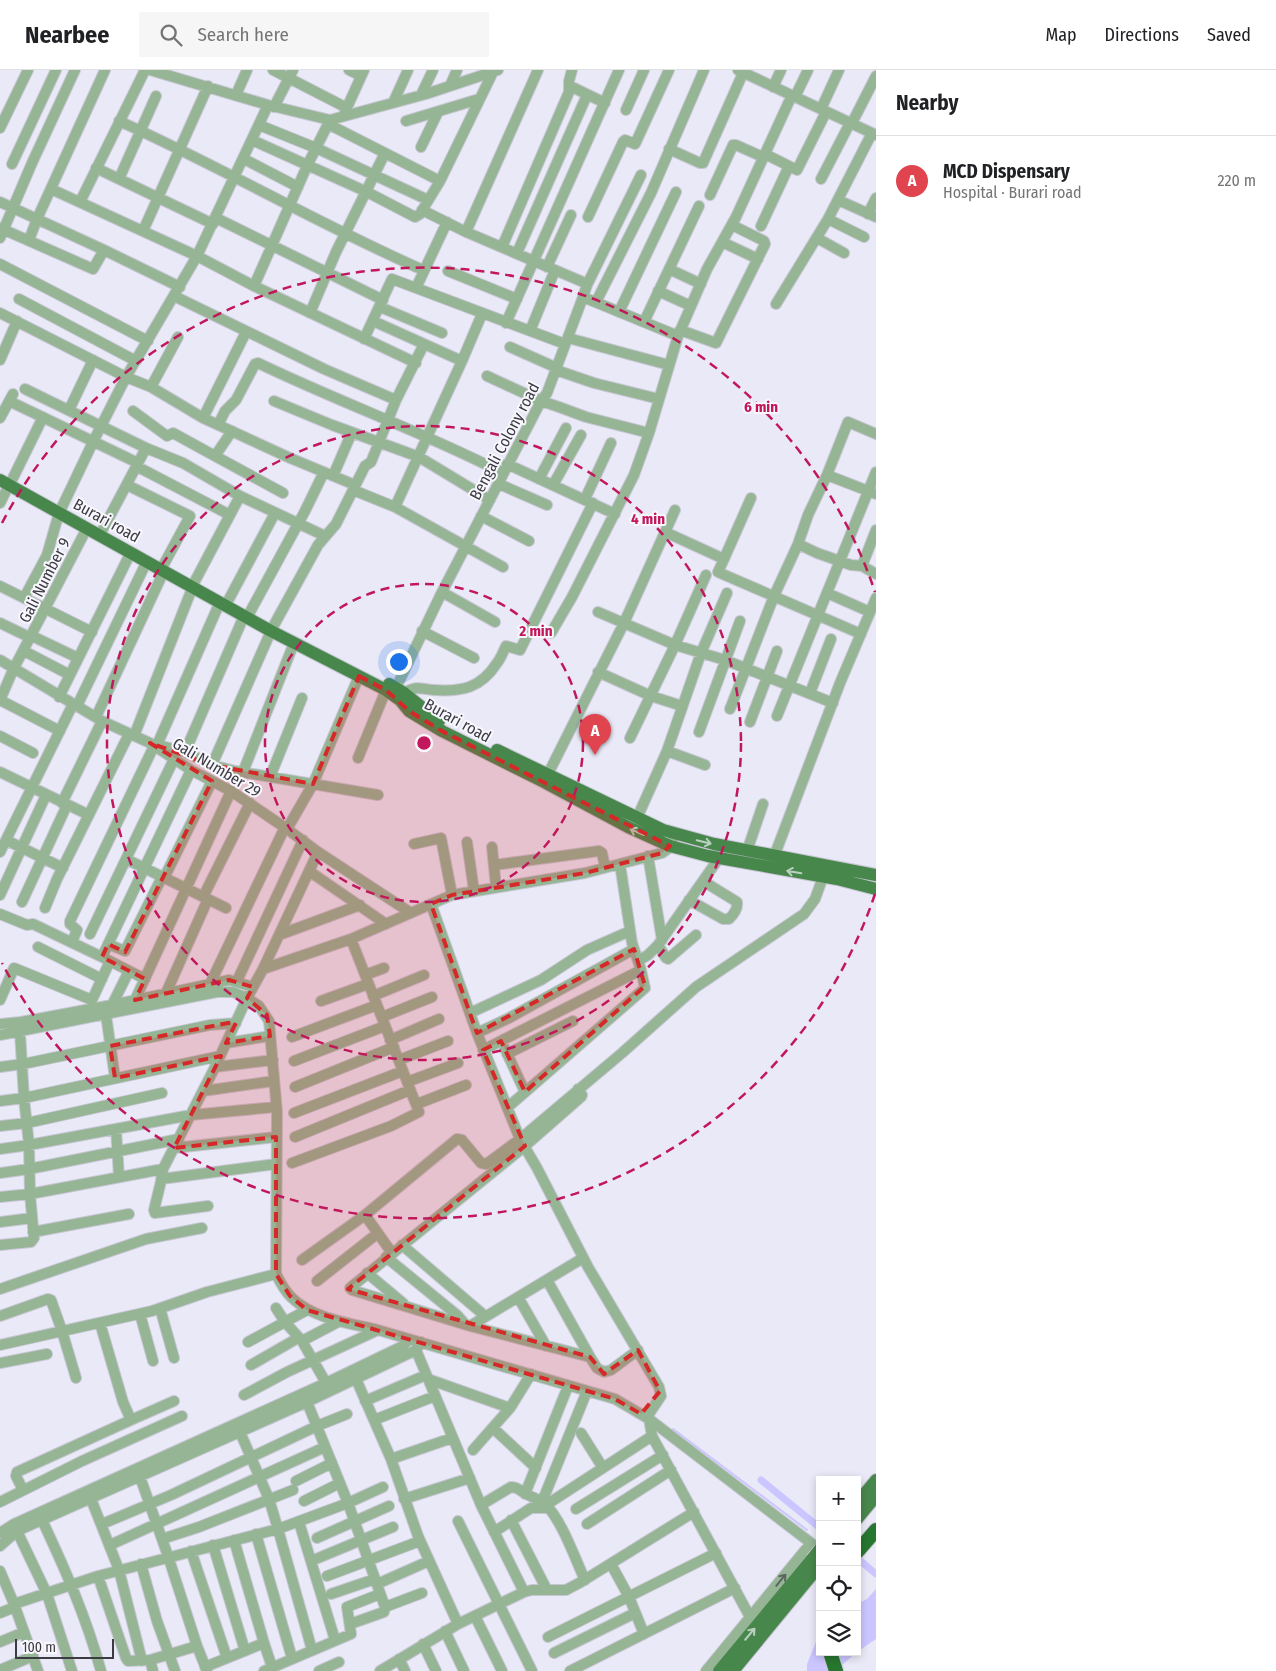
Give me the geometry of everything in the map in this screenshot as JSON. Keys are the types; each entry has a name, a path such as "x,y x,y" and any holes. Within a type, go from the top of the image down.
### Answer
{"highway":[{"path":"861,1547 876,1530"},
{"path":"831,1656 836,1671"}],"main road":[{"name":"Burari road","path":"0,474 7,482 103,529 164,567 272,628 396,690 451,728 548,774 628,828 670,846 719,858 772,862 876,875"},
{"name":"Burari road","path":"61,510 87,528 147,561 164,567"},
{"name":"Burari road","path":"272,628 294,643 359,676 396,690 400,700 409,711 442,732 582,796 675,834 747,851 772,862 823,877 876,889"},
{"path":"861,1498 876,1480"},
{"path":"861,1514 876,1496"},
{"path":"719,1671 816,1558"},
{"path":"733,1671 816,1558"}],"street":[{"path":"0,128 28,70"},
{"path":"12,164 56,70"},
{"path":"75,70 32,163 14,208 1,232 29,240 93,269 104,250"},
{"path":"29,240 105,70"},
{"path":"80,202 144,70"},
{"path":"150,70 164,72 271,106 329,122 440,181"},
{"path":"236,95 247,70"},
{"path":"273,70 291,74 345,112"},
{"path":"345,112 362,73 349,70"},
{"path":"393,103 408,70"},
{"path":"421,95 432,70"},
{"path":"450,86 457,70"},
{"path":"466,232 538,70"},
{"path":"502,247 569,92 572,70"},
{"path":"506,323 619,70"},
{"path":"626,110 644,70"},
{"path":"588,217 623,142 626,140 635,144 669,70"},
{"path":"596,302 651,193 704,70"},
{"path":"774,87 782,70"},
{"path":"551,633 572,597 634,474 649,433 679,333 764,155 808,70"},
{"path":"710,195 733,145 764,155 797,170 824,110 839,70"},
{"path":"254,286 307,166 329,122 345,112 393,103 450,86 473,74 495,71"},
{"path":"252,140 366,192 413,216 418,216 440,181 495,71"},
{"path":"669,149 703,163 748,72 774,87 874,134 828,219 776,304"},
{"path":"24,598 47,555 61,510 101,426 126,377 197,256 259,124 291,74"},
{"path":"821,179 876,76"},
{"path":"143,231 208,86"},
{"path":"570,86 605,103"},
{"path":"517,253 587,95"},
{"path":"119,179 156,96"},
{"path":"406,121 480,99"},
{"path":"421,147 438,112"},
{"path":"119,121 180,149 346,233 424,270"},
{"path":"259,124 428,200"},
{"path":"310,312 385,153"},
{"path":"244,159 298,187"},
{"path":"761,226 789,166"},
{"path":"96,168 159,198 273,246 442,333"},
{"name":"Bengali Colony road","path":"358,758 396,690 422,631 465,546 541,401 547,393 587,284 642,175"},
{"path":"51,189 197,256 254,286 416,363"},
{"path":"619,312 676,192"},
{"path":"838,200 872,216 876,198"},
{"path":"0,202 104,250 246,332 396,400"},
{"path":"644,322 699,206"},
{"path":"422,210 466,232 587,284"},
{"path":"530,331 571,215"},
{"path":"828,219 864,237"},
{"path":"416,288 446,222"},
{"path":"583,297 644,322 716,343 765,242 732,225"},
{"path":"817,238 844,253"},
{"path":"722,242 758,259"},
{"path":"0,264 148,341"},
{"path":"669,269 701,284"},
{"path":"448,271 517,299"},
{"path":"364,339 392,279 530,331 669,365"},
{"path":"658,291 691,306"},
{"path":"19,299 136,361"},
{"path":"0,313 126,377 151,387 203,418 329,474 395,507 503,567"},
{"path":"395,507 482,314"},
{"path":"373,320 462,361"},
{"path":"0,360 18,321"},
{"path":"203,418 246,332"},
{"path":"151,387 178,337"},
{"path":"212,765 272,628 318,545 336,524 366,465 371,462 396,400 424,344"},
{"path":"510,347 557,369 594,383 659,399"},
{"path":"69,410 93,360"},
{"path":"218,424 224,411 236,400 256,363 464,453 554,485 615,514"},
{"path":"487,376 541,401 586,417 649,433"},
{"path":"24,389 146,448 183,463 240,496 325,536"},
{"path":"0,418 11,397 43,417 137,465 230,516"},
{"path":"274,401 419,457 490,500"},
{"path":"133,411 167,436 174,434 283,493"},
{"path":"0,503 7,482 43,417"},
{"path":"730,709 774,596 798,544 808,515 848,422 876,434"},
{"path":"539,479 566,428"},
{"path":"215,456 232,431"},
{"path":"185,752 247,614 352,432"},
{"path":"554,485 582,435"},
{"path":"396,690 417,687 437,690 470,688 478,684 491,672 506,646 520,650 589,501 611,442"},
{"path":"103,529 146,448"},
{"path":"777,716 839,560 872,493 876,472"},
{"path":"827,474 872,493"},
{"path":"499,484 547,505"},
{"path":"22,902 164,567 190,516 127,485"},
{"path":"45,908 89,815 132,735 194,584 240,496"},
{"path":"751,498 719,573 861,634"},
{"path":"548,774 624,623 675,510"},
{"path":"72,942 77,930 70,924 70,921 224,600 275,513"},
{"path":"481,516 529,541"},
{"name":"Gali Number 9","path":"0,700 13,670 87,528"},
{"path":"862,566 876,530"},
{"path":"665,532 724,559"},
{"path":"798,544 851,565 862,566 876,574"},
{"path":"59,697 131,552"},
{"path":"0,852 147,561"},
{"path":"630,738 676,645 706,575"},
{"path":"0,586 92,632"},
{"path":"442,592 495,622"},
{"path":"638,818 667,751 702,653 727,593"},
{"path":"827,593 870,612"},
{"path":"772,862 833,702 876,598"},
{"path":"598,612 676,645 725,660 833,702"},
{"path":"699,732 740,621"},
{"path":"0,623 78,658"},
{"path":"422,631 474,658"},
{"path":"810,693 831,639"},
{"path":"243,772 294,643"},
{"path":"24,651 70,675"},
{"path":"750,722 777,651"},
{"name":"Gali Number 29","path":"0,660 13,670 99,720 154,745 191,770 231,791 318,852 411,913"},
{"path":"598,672 651,696 682,706"},
{"path":"210,984 286,828 313,784 359,676"},
{"path":"270,777 302,698"},
{"path":"0,700 60,731"},
{"path":"0,736 33,753"},
{"path":"154,745 185,752 212,765 243,772 378,795"},
{"path":"667,751 705,765"},
{"path":"90,934 174,759"},
{"path":"0,1000 14,968 90,1000 93,998 102,979 108,944 191,770"},
{"path":"0,772 89,815"},
{"path":"108,944 123,951 126,950 212,781"},
{"path":"135,1000 231,791"},
{"path":"0,895 46,795"},
{"path":"166,993 206,898 250,803"},
{"path":"747,851 763,804"},
{"path":"263,969 351,939 452,895 585,873 662,853 670,846 675,834"},
{"path":"414,844 441,838 452,895"},
{"path":"6,840 63,868"},
{"path":"237,981 303,840"},
{"path":"467,842 474,891"},
{"path":"492,847 496,887"},
{"path":"494,864 599,851 602,853 605,867"},
{"path":"208,1206 154,1213 162,1174 263,969 318,852"},
{"path":"648,856 660,942 666,958 668,959 696,935"},
{"path":"483,1050 640,966 660,942 719,858"},
{"path":"126,859 226,908"},
{"path":"508,1107 644,989 645,985 630,931 620,864"},
{"path":"309,871 386,924"},
{"path":"590,1357 467,1325 350,1289 351,1286 390,1252 402,1245 580,1092 696,987 804,914 815,899 823,877"},
{"path":"689,900 723,919 729,920 737,907 737,902 703,881"},
{"path":"431,904 483,1050 522,1142 584,1258 638,1350 659,1393 646,1415 652,1436 750,1617"},
{"path":"279,935 360,905"},
{"path":"0,914 27,925 33,924 145,979"},
{"path":"470,1013 541,980 587,950 630,931"},
{"path":"292,1163 418,1114 419,1111 351,939"},
{"path":"38,947 102,979"},
{"path":"477,1033 509,1018 634,949"},
{"path":"322,1001 367,980 384,968"},
{"path":"112,1005 129,971"},
{"path":"292,1037 424,976"},
{"path":"0,1024 22,1022 112,1005 229,980 237,981 250,993 267,1015 269,1021 276,1107 276,1274 290,1296 307,1310 340,1321 409,1339 418,1346 531,1374 615,1399 646,1415 816,1556"},
{"path":"0,1035 217,992 250,993"},
{"path":"294,1061 383,1022 432,997"},
{"path":"106,1014 115,1078"},
{"path":"295,1087 392,1044 438,1019"},
{"path":"507,1054 573,1021"},
{"path":"0,1067 23,1064 210,1025 236,1023"},
{"path":"0,1245 31,1242 33,1240 29,1145 20,1032"},
{"path":"226,1043 270,1036"},
{"path":"399,1060 448,1041"},
{"path":"501,1041 525,1092"},
{"path":"0,1101 24,1098 220,1056"},
{"path":"215,1068 273,1060"},
{"path":"295,1137 458,1064"},
{"path":"294,1113 403,1071"},
{"path":"203,1091 274,1081"},
{"path":"417,1104 466,1085"},
{"path":"0,1126 27,1123 162,1094"},
{"path":"0,1149 191,1115 276,1107"},
{"path":"116,1129 119,1177"},
{"path":"174,1148 276,1137"},
{"path":"0,1173 179,1139"},
{"path":"302,1260 365,1215 457,1139 462,1140 481,1163 486,1164 522,1142"},
{"path":"0,1197 30,1194 119,1177 276,1164"},
{"path":"33,1232 129,1214"},
{"path":"365,1215 390,1252 467,1325"},
{"path":"0,1222 32,1218"},
{"path":"0,1289 146,1239 202,1228"},
{"path":"317,1281 378,1233"},
{"path":"402,1245 485,1316"},
{"path":"467,1325 584,1258"},
{"path":"367,1273 407,1306"},
{"path":"0,1345 140,1314 207,1292 276,1274"},
{"path":"546,1280 597,1368 604,1372 611,1370 638,1350"},
{"path":"518,1297 546,1346"},
{"path":"0,1316 49,1300 52,1302 76,1378"},
{"path":"160,1308 174,1358"},
{"path":"276,1308 300,1339 328,1387"},
{"path":"248,1342 307,1310"},
{"path":"140,1314 153,1361"},
{"path":"251,1365 300,1339 340,1321"},
{"path":"100,1323 123,1402 131,1420"},
{"path":"244,1394 378,1330"},
{"path":"0,1533 14,1524 328,1387 403,1346 409,1339"},
{"path":"418,1346 427,1377 452,1438 481,1505 524,1592"},
{"path":"0,1546 17,1532 42,1520 240,1432 281,1408 307,1402 328,1387 356,1379 418,1346"},
{"path":"0,1362 47,1354"},
{"path":"473,1450 510,1408 531,1374"},
{"path":"366,1401 427,1377 510,1408"},
{"path":"356,1379 391,1459 420,1541 458,1624"},
{"path":"525,1494 568,1386"},
{"path":"545,1505 587,1392"},
{"path":"374,1420 435,1396"},
{"path":"23,1490 16,1476 17,1472 174,1401"},
{"path":"307,1402 355,1521 385,1607 384,1612 350,1624"},
{"path":"102,1524 347,1414"},
{"path":"0,1502 182,1416"},
{"path":"494,1428 536,1468"},
{"path":"240,1432 259,1476 278,1529 312,1650"},
{"path":"581,1433 603,1468"},
{"path":"494,1532 531,1508 545,1505 652,1436"},
{"path":"391,1459 452,1438"},
{"path":"110,1545 325,1447"},
{"path":"576,1509 663,1455"},
{"path":"162,1539 199,1527 268,1499 295,1486 332,1464"},
{"path":"587,1524 671,1470"},
{"path":"140,1477 206,1669 264,1643"},
{"path":"404,1499 470,1478"},
{"path":"304,1501 340,1483"},
{"path":"0,1613 14,1605 98,1576 168,1556 278,1529 348,1503 383,1487"},
{"path":"481,1505 511,1487 518,1488 545,1505 566,1537 584,1580"},
{"path":"91,1499 119,1570 146,1661 153,1671"},
{"path":"317,1538 390,1506"},
{"path":"380,1671 445,1631 524,1592 566,1590 694,1512"},
{"path":"42,1520 72,1585 93,1643 97,1671"},
{"path":"511,1520 548,1590"},
{"path":"458,1521 532,1671"},
{"path":"299,1522 335,1640"},
{"path":"311,1560 393,1527"},
{"path":"17,1532 47,1594 72,1671"},
{"path":"256,1534 292,1658"},
{"path":"234,1540 264,1643 268,1669 351,1634 347,1607 380,1594"},
{"path":"327,1576 420,1541"},
{"path":"213,1545 245,1651"},
{"path":"191,1551 227,1658"},
{"path":"548,1637 716,1553"},
{"path":"706,1671 750,1617 816,1558"},
{"path":"331,1594 376,1581 429,1561"},
{"path":"141,1564 175,1671"},
{"path":"611,1564 644,1634"},
{"path":"0,1571 2,1582 14,1605 38,1671"},
{"path":"98,1576 126,1658 132,1662 146,1661 197,1646"},
{"path":"570,1671 735,1588"},
{"path":"385,1607 422,1593"},
{"path":"554,1653 635,1613"},
{"path":"475,1616 502,1671"},
{"path":"445,1631 464,1671"},
{"path":"0,1642 24,1632"},
{"path":"423,1644 436,1671"},
{"path":"0,1670 33,1656"},
{"path":"399,1659 405,1671"},
{"path":"319,1671 338,1662"}],"highlighted area":[{"path":"359,676 386,690 409,711 442,731 670,846 662,853 585,873 452,895 431,904 477,1033 634,949 645,986 525,1092 501,1041 483,1050 525,1146 348,1289 590,1357 604,1374 638,1350 660,1391 641,1414 615,1399 307,1310 290,1296 276,1274 276,1137 174,1148 221,1056 115,1078 110,1046 228,1023 236,1023 226,1043 270,1036 267,1015 247,998 253,987 229,980 135,1000 145,979 102,957 108,944 125,952 212,781 150,743 212,765 313,784"}],"shaded area":[{"path":"876,1589 876,1639 861,1649 861,1602 867,1599"},
{"path":"816,1642 816,1656 852,1656 838,1671 807,1671 807,1664"}],"waterway":[{"path":"673,1429 807,1530"},
{"path":"761,1480 816,1525"},
{"path":"861,1561 876,1574"}],"place":[{"name":"MCD Dispensary","path":"595,755"}]}
